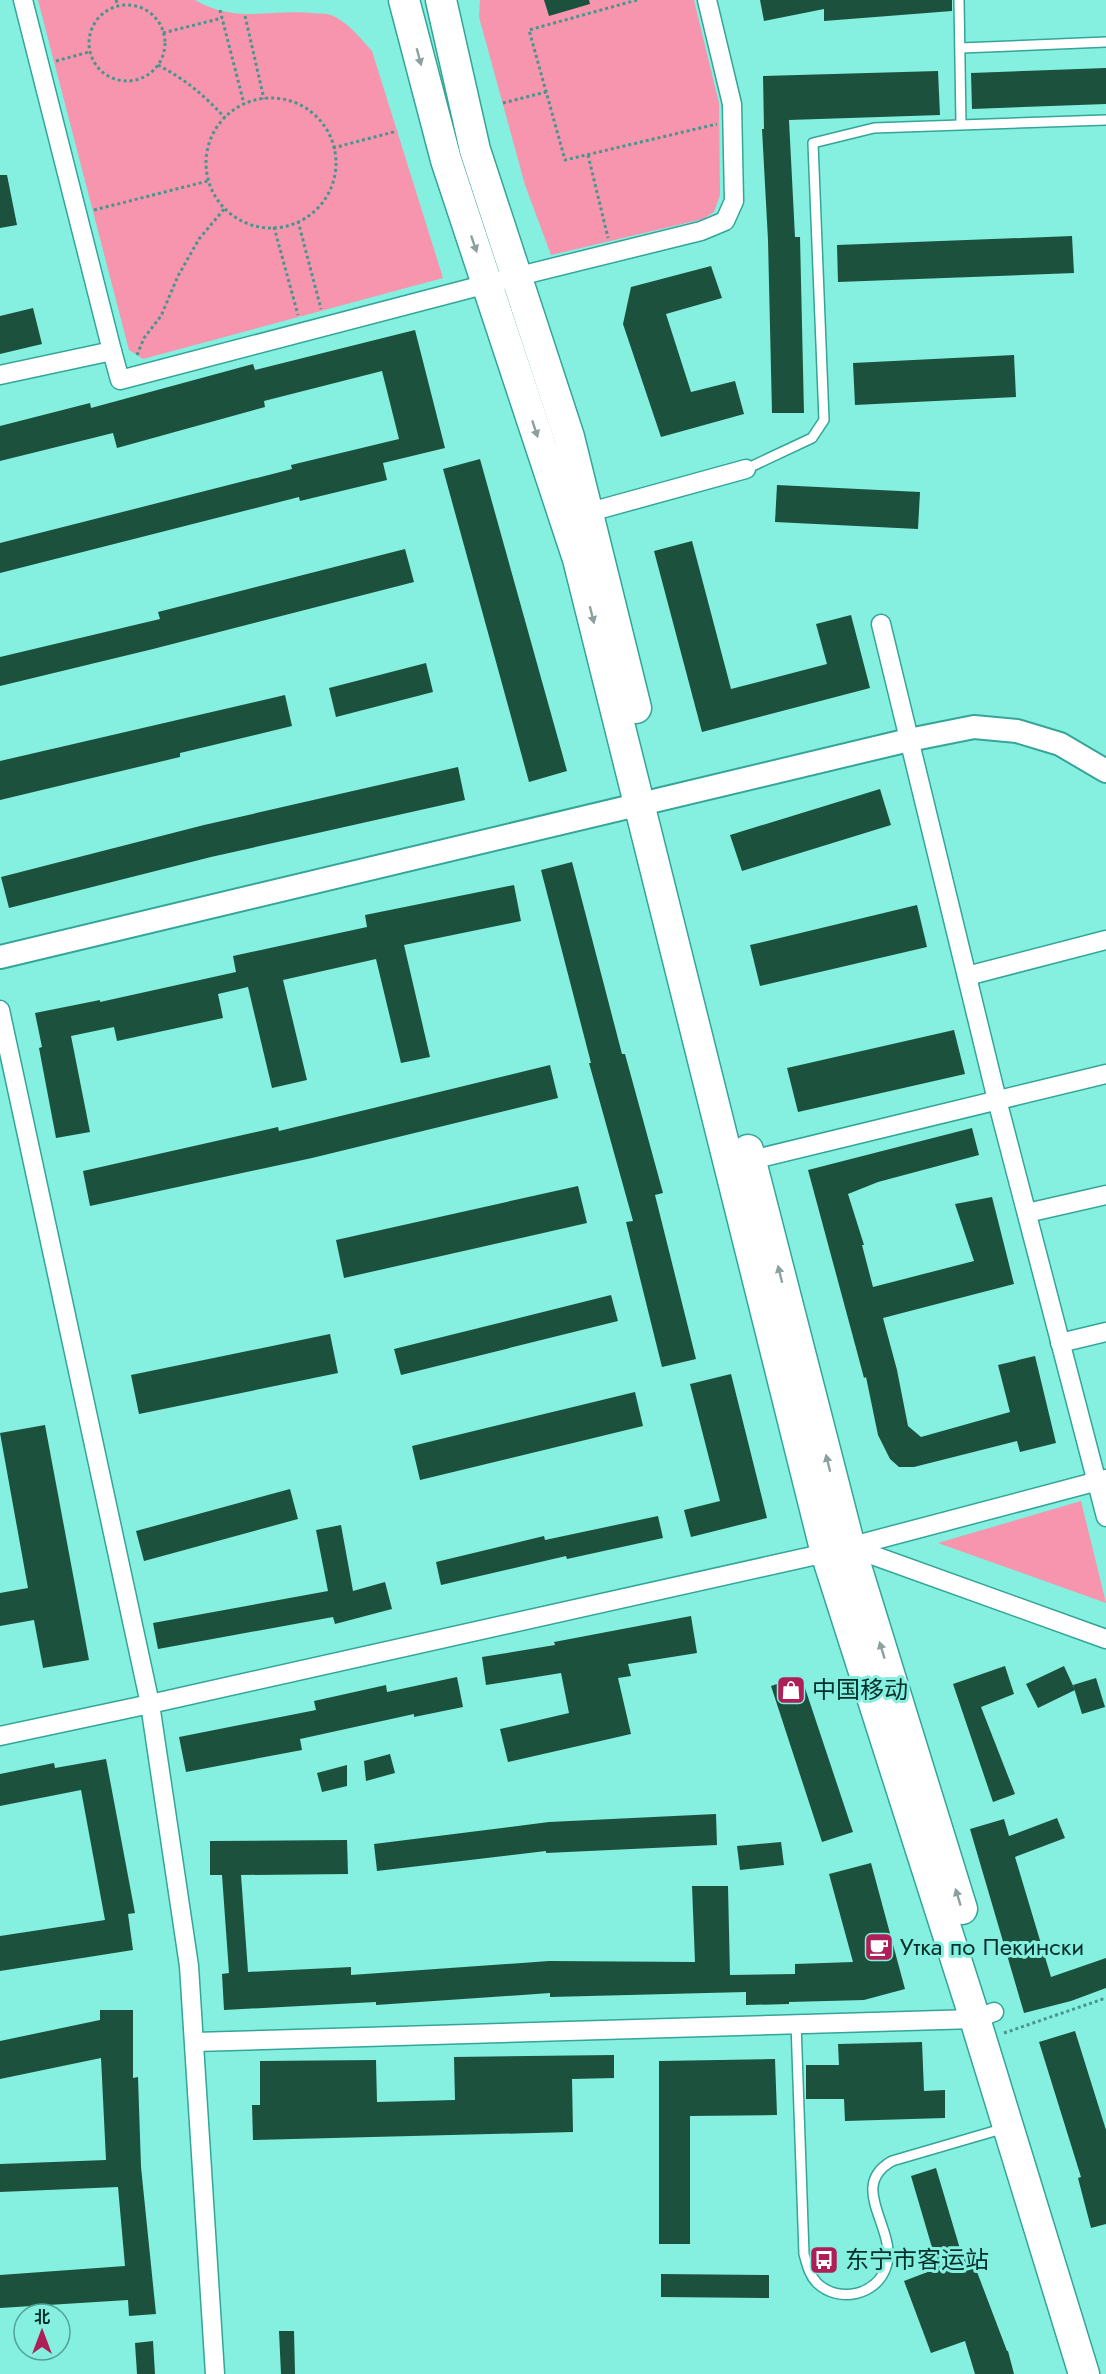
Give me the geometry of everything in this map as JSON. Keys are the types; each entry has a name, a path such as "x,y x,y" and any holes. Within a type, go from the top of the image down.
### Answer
{"highway":[{"path":"404,0 446,160 488,284 577,515 838,1550 1105,2374"},
{"path":"441,0 475,150 570,437 577,515"},
{"path":"990,2021 1009,2126 1084,2374"}],"street":[{"path":"23,0 120,380 701,231 725,221 734,201 732,104 707,0"},
{"path":"0,375 112,351"},
{"path":"577,515 746,469"},
{"path":"881,624 997,1101 1060,1343 1101,1480 1106,1517"},
{"path":"0,957 909,740 974,727 1017,730 1060,744 1106,771"},
{"path":"967,976 1106,940"},
{"path":"0,1010 150,1704 189,1966 215,2374"},
{"path":"740,1163 1106,1074"},
{"path":"1027,1213 1106,1195"},
{"path":"1060,1343 1106,1332"},
{"path":"0,1736 838,1550 1101,1480"},
{"path":"838,1550 1106,1639"},
{"path":"195,2042 796,2023 990,2021"}],"lane":[{"path":"958,0 961,48 961,124"},
{"path":"961,48 1106,42"},
{"path":"746,469 812,438 824,420 813,143 874,128 1106,120"},
{"path":"796,2023 804,2254 809,2272 817,2283 829,2291 842,2295 856,2294 869,2289 879,2280 886,2267 887,2246 873,2194 876,2174 883,2166 892,2161 1009,2126"}],"path":[{"path":"116,0 118,6"},
{"path":"637,0 622,2 529,30 565,160 719,123"},
{"path":"131,5 144,9 154,17 163,33 164,53 158,65 149,74 137,80 113,79 94,63 89,52 88,40 94,23 107,10 118,6 131,5"},
{"path":"220,10 244,104"},
{"path":"245,16 264,99"},
{"path":"163,33 222,18"},
{"path":"54,62 89,52"},
{"path":"158,65 195,87 225,118"},
{"path":"503,103 546,92"},
{"path":"276,98 298,104 316,116 330,135 336,156 334,178 325,199 310,215 290,225 274,227 249,224 225,208 217,199 208,181 206,160 210,140 220,122 244,104 264,99 276,98"},
{"path":"333,148 397,131"},
{"path":"588,155 608,242"},
{"path":"78,214 208,181"},
{"path":"137,355 144,338 161,316 178,276 199,239 225,208"},
{"path":"298,221 322,311"},
{"path":"274,227 298,317"},
{"path":"990,2021 1106,1998"}],"shaded area":[{"path":"38,0 195,0 225,12 239,14 296,12 331,15 343,21 372,51 443,278 143,359 129,350"},
{"path":"480,0 694,0 719,103 720,195 714,212 703,219 551,255 525,185 479,17"},
{"path":"1081,1501 1106,1603 938,1543"}],"building":[{"path":"544,0 589,0 590,4 549,16"},
{"path":"760,0 952,0 952,11 824,21 824,9 764,21"},
{"path":"1106,68 1106,104 972,109 971,73"},
{"path":"938,71 940,115 789,120 795,237 800,237 804,413 772,413 768,240 762,129 764,129 763,76"},
{"path":"0,175 7,175 17,225 0,228"},
{"path":"1072,236 1074,273 838,282 837,245"},
{"path":"711,266 722,298 666,314 691,392 735,381 744,414 661,437 623,324 631,287"},
{"path":"33,308 42,344 0,354 0,316"},
{"path":"415,330 445,448 383,463 387,480 300,501 299,497 0,573 0,543 292,469 291,465 399,439 382,371 264,401 265,407 117,448 113,433 0,461 0,426 90,403 91,408 253,364 255,370"},
{"path":"1014,355 1016,397 855,405 853,363"},
{"path":"480,459 567,771 529,782 443,469"},
{"path":"777,485 920,492 918,529 775,522"},
{"path":"692,541 731,689 827,664 816,624 851,615 870,688 702,732 654,551"},
{"path":"405,549 414,582 0,686 0,657 160,619 158,612"},
{"path":"426,663 433,692 336,717 329,688"},
{"path":"285,695 292,726 180,753 180,757 0,800 0,761"},
{"path":"458,767 465,800 211,857 9,908 1,877 204,825"},
{"path":"880,789 891,825 742,871 730,835"},
{"path":"572,862 622,1054 625,1054 663,1193 655,1195 696,1359 662,1367 626,1222 633,1221 589,1063 591,1063 541,870"},
{"path":"514,885 521,921 404,945 430,1057 401,1063 376,959 283,980 307,1080 272,1088 248,987 218,994 223,1018 117,1041 114,1027 71,1036 90,1132 56,1138 39,1048 42,1047 35,1013 100,1000 100,1002 236,972 233,956 367,927 365,915"},
{"path":"917,905 927,947 760,986 750,945"},
{"path":"954,1030 965,1074 798,1112 787,1068"},
{"path":"550,1065 558,1098 312,1158 90,1206 83,1171 278,1127 279,1131"},
{"path":"972,1128 979,1155 878,1182 848,1194 864,1245 862,1245 873,1287 974,1261 955,1204 992,1197 1014,1284 883,1318 897,1370 908,1426 921,1437 1010,1412 998,1365 1035,1356 1056,1443 1020,1452 1017,1441 914,1467 899,1467 890,1459 878,1435 866,1377 864,1378 808,1170"},
{"path":"578,1186 587,1223 344,1278 336,1240"},
{"path":"611,1295 618,1321 401,1375 394,1349"},
{"path":"330,1334 338,1373 139,1414 131,1375"},
{"path":"731,1374 767,1518 691,1537 684,1510 720,1501 690,1384"},
{"path":"635,1392 643,1426 420,1480 412,1446"},
{"path":"45,1425 89,1660 43,1668 34,1620 0,1626 0,1593 28,1588 0,1433"},
{"path":"290,1489 298,1519 144,1561 136,1531"},
{"path":"658,1516 663,1538 567,1559 566,1556 441,1585 436,1562 544,1536 545,1540"},
{"path":"341,1525 353,1591 385,1582 392,1609 335,1624 333,1617 158,1649 153,1623 328,1591 316,1530"},
{"path":"691,1616 697,1653 628,1664 631,1676 618,1678 631,1734 508,1762 500,1729 569,1713 561,1673 486,1685 482,1657 555,1645 554,1642"},
{"path":"1005,1666 1014,1694 981,1707 1015,1794 993,1802 953,1684"},
{"path":"1064,1666 1075,1690 1038,1708 1026,1684"},
{"path":"801,1676 853,1832 822,1842 771,1686"},
{"path":"457,1677 463,1707 414,1717 414,1714 300,1739 302,1750 186,1772 179,1737 316,1710 314,1701 386,1685 387,1692"},
{"path":"1096,1678 1105,1707 1082,1714 1073,1685"},
{"path":"390,1754 395,1773 366,1781 364,1761"},
{"path":"106,1759 135,1913 128,1914 133,1950 0,1971 0,1936 105,1920 81,1790 0,1806 0,1774 54,1763 55,1768"},
{"path":"347,1765 347,1786 322,1792 317,1773"},
{"path":"716,1814 717,1845 546,1853 546,1851 377,1871 374,1844 549,1822"},
{"path":"1057,1818 1065,1838 1015,1857 1051,1977 1106,1958 1106,1988 1071,2001 1024,2013 970,1829 1004,1819 1009,1836"},
{"path":"347,1840 348,1874 241,1875 248,1972 351,1967 351,1975 549,1961 695,1962 692,1886 728,1886 730,1975 795,1974 795,1964 853,1962 829,1874 871,1863 905,1989 864,2000 789,2002 789,2004 746,2005 746,1992 550,1997 550,1993 376,2005 376,2002 224,2010 222,1974 229,1973 222,1875 210,1875 210,1841"},
{"path":"781,1842 784,1865 740,1870 737,1846"},
{"path":"100,2010 133,2010 133,2078 138,2077 141,2167 156,2314 129,2316 128,2300 72,2304 12,2302 12,2307 0,2308 0,2275 125,2266 118,2187 0,2192 0,2164 106,2160 101,2058 0,2079 0,2041 100,2020"},
{"path":"1075,2031 1106,2130 1106,2224 1091,2228 1078,2178 1081,2177 1039,2042"},
{"path":"922,2042 924,2091 945,2090 945,2118 845,2121 844,2099 806,2099 806,2065 839,2065 838,2044"},
{"path":"614,2055 614,2078 572,2079 573,2132 253,2140 252,2105 260,2105 260,2061 376,2060 377,2102 455,2100 454,2057"},
{"path":"775,2059 777,2115 690,2116 690,2244 659,2244 659,2061"},
{"path":"936,2168 963,2259 971,2256 1008,2351 1014,2374 975,2374 965,2341 931,2353 904,2281 938,2268 911,2176"},
{"path":"661,2274 769,2275 769,2298 661,2297"},
{"path":"279,2331 294,2331 295,2374 281,2374"},
{"path":"153,2341 155,2374 137,2374 135,2343"}],"place":[{"name":"中国移动","path":"791,1690"},
{"name":"Утка по Пекински","path":"879,1947"},
{"name":"东宁市客运站","path":"824,2260"}]}
